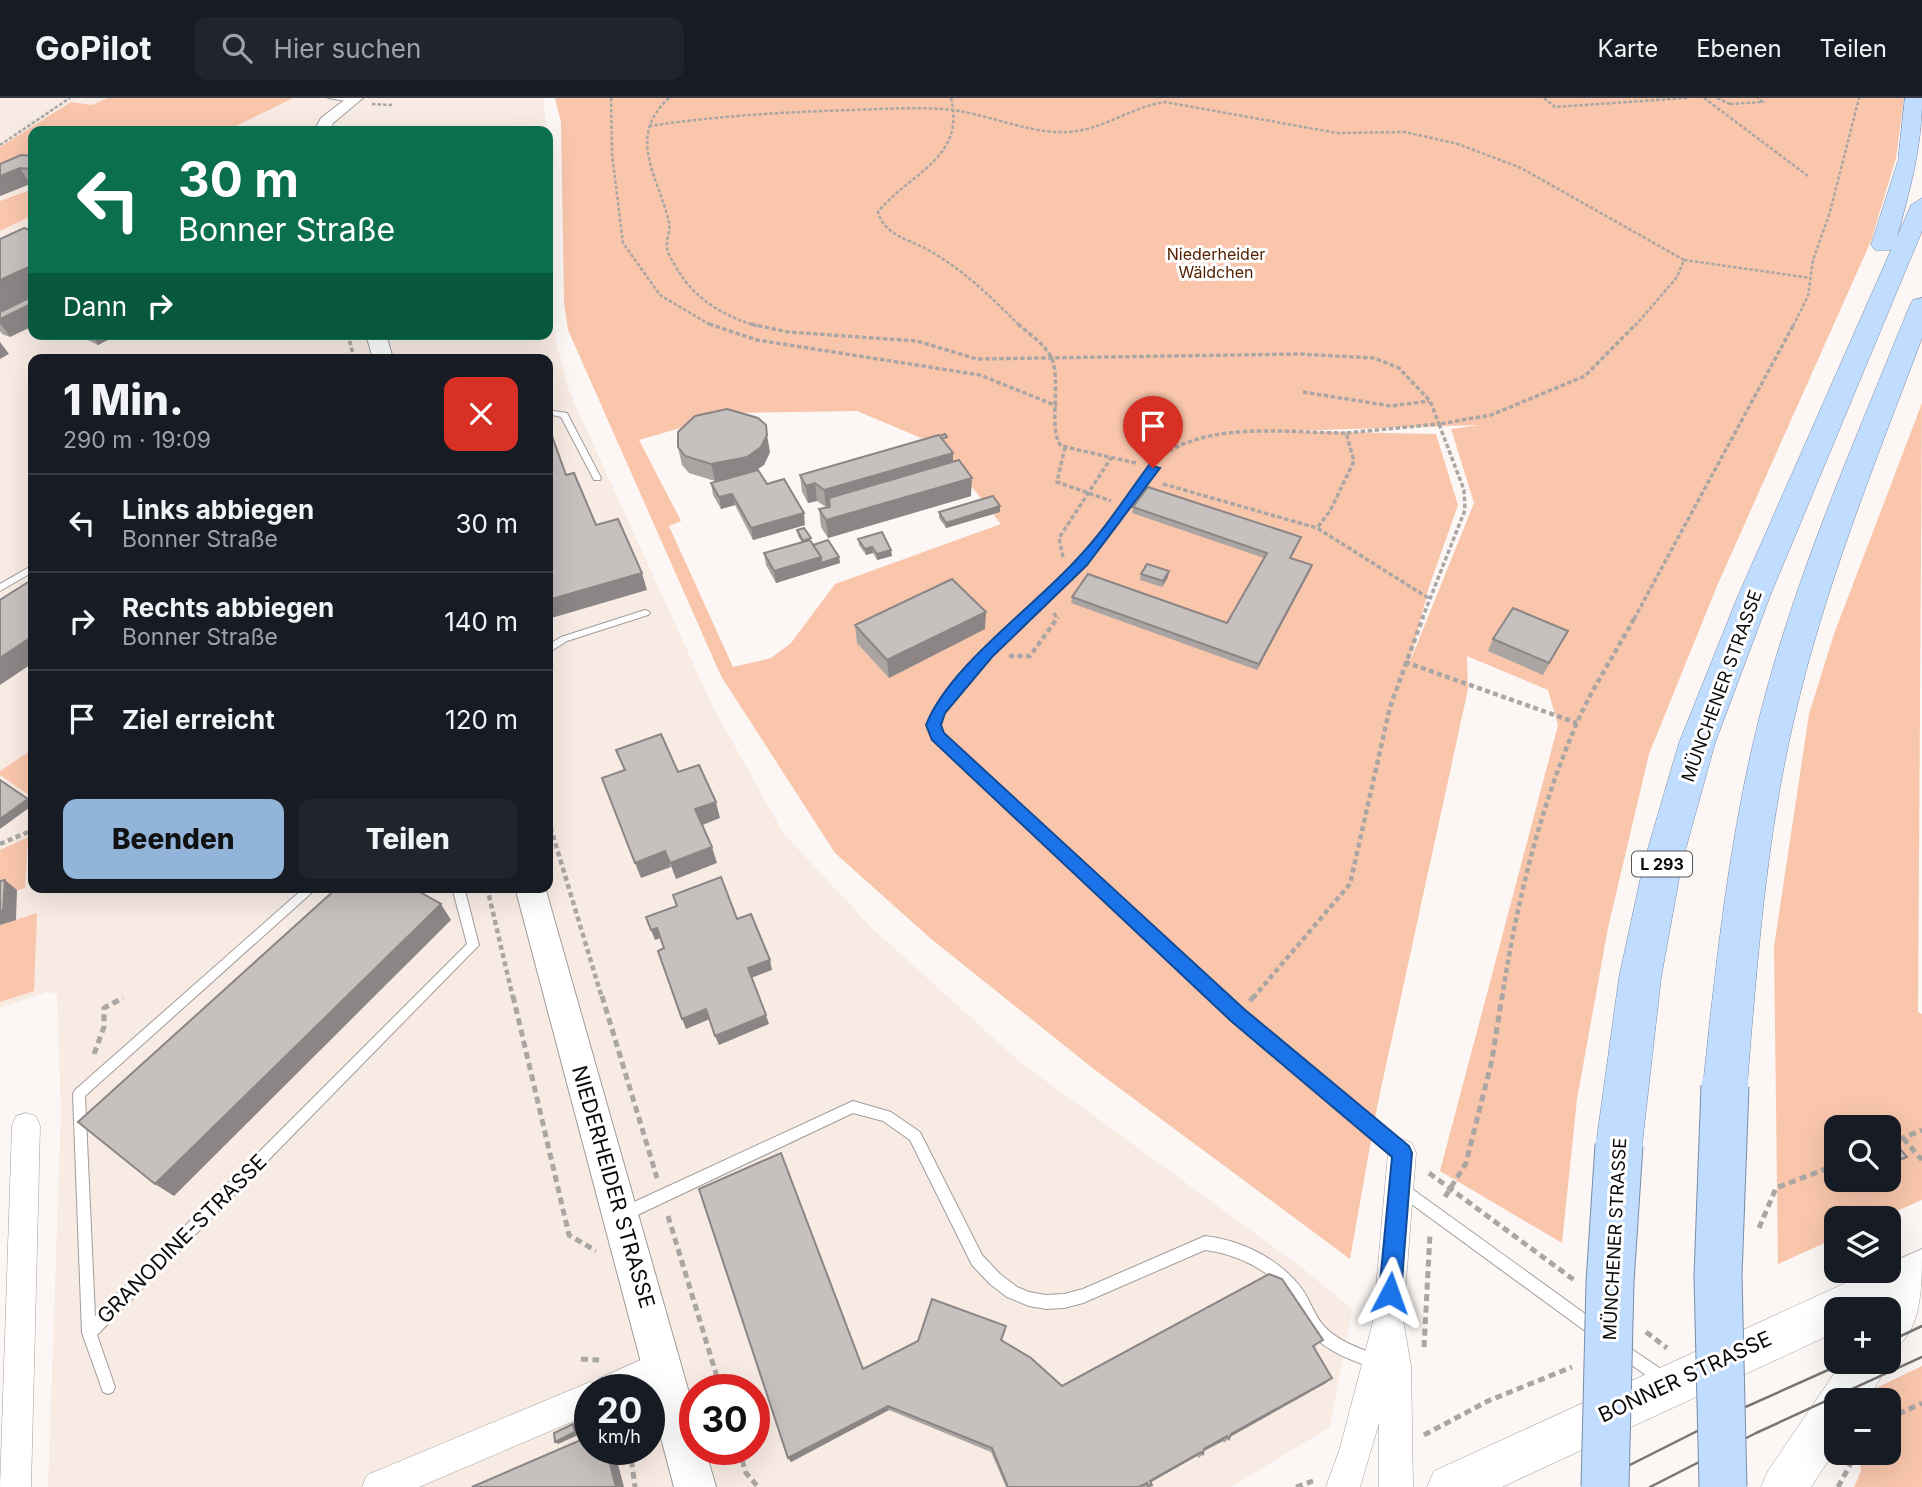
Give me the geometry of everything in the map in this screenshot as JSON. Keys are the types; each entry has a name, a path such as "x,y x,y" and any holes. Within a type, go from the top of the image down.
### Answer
{"highway":[{"path":"1805,478 1802,449 1805,421 1883,246 1908,161 1915,98"},
{"name":"MÜNCHENER STRASSE","path":"1605,1487 1610,1282 1619,1145 1640,978 1663,862 1697,743 1754,596 1922,205"},
{"path":"1723,1487 1718,1276 1725,1086 1742,909 1763,786 1789,670 1822,563 1919,317"}],"main road":[{"name":"BONNER STRASSE","path":"1450,1487 1922,1270"},
{"path":"1901,1316 1922,1289"},
{"path":"1784,1487 1824,1427"}],"street":[{"path":"324,126 326,121 355,99"},
{"name":"NIEDERHEIDER STRASSE","path":"532,893 695,1487"},
{"path":"14,1487 26,1126"},
{"path":"1396,1487 1395,1366 1388,1320 1402,1153"},
{"path":"1343,1487 1364,1421 1375,1362 1388,1320"},
{"path":"645,1374 663,1366"},
{"path":"379,1487 574,1405"}],"lane":[{"path":"331,98 355,99"},
{"path":"553,413 564,415 597,478"},
{"path":"1153,468 1072,572 987,654 939,711 933,725 937,736 1238,1015 1402,1153"},
{"path":"0,588 28,571"},
{"path":"553,647 564,639 645,613"},
{"name":"GRANODINE-STRASSE","path":"89,1333 79,1094 306,893"},
{"name":"GRANODINE-STRASSE","path":"89,1333 473,945 460,893"},
{"path":"622,1215 853,1107 886,1116 915,1136 977,1260 989,1275 1016,1295 1040,1302 1081,1299 1205,1243 1220,1243 1241,1251 1281,1277 1297,1294 1320,1332 1342,1347 1375,1362"},
{"path":"1398,1185 1620,1348 1684,1378"},
{"path":"89,1333 108,1387"}],"path":[{"path":"28,126 70,98"},
{"path":"611,98 613,166 623,243 660,295 718,330 757,340 980,375 1057,407"},
{"path":"669,98 658,108 649,126 645,146 670,225 667,248 679,273 702,300 754,326 788,332 916,341 977,359 1051,356 1148,359 1299,354 1374,358 1399,368 1430,401 1464,490 1465,510 1390,707 1350,884 1238,1015"},
{"path":"951,98 956,110 950,140 915,180 883,204 878,212 880,219 893,234 928,250 974,280 1051,356 1057,407 1057,441 1065,447 1153,468 1165,453 1180,442 1212,435 1346,433 1439,424 1491,415 1584,376 1649,312 1677,277 1684,260"},
{"path":"1544,98 1555,107 1687,98"},
{"path":"1704,98 1808,176"},
{"path":"1717,98 1732,105 1763,102 1758,98"},
{"path":"1451,1189 1466,1163 1492,1060 1507,963 1547,800 1577,723 1739,429 1808,296 1813,260 1830,212 1859,98"},
{"path":"649,126 742,114 956,110 1024,127 1065,132 1087,131 1139,106 1165,102 1337,132 1405,132 1492,155 1521,168 1684,260 1811,278"},
{"path":"374,104 392,106"},
{"path":"0,145 28,126"},
{"path":"1303,392 1391,406 1430,401"},
{"path":"1317,528 1331,511 1354,461 1346,433"},
{"path":"1065,447 1056,474 1057,482 1125,505"},
{"path":"1072,572 1062,555 1059,538 1111,458"},
{"path":"1145,479 1317,528 1374,561 1430,599"},
{"path":"1405,662 1577,723"},
{"path":"0,844 28,832"},
{"path":"553,836 716,1374"},
{"path":"488,893 569,1235"},
{"path":"103,1030 104,1008 123,998"},
{"path":"1922,1130 1903,1138 1922,1160"},
{"path":"1402,1153 1584,1287"},
{"path":"1424,1352 1430,1224"},
{"path":"1414,1439 1488,1401 1651,1336 1640,1327"},
{"path":"580,1359 599,1360"},
{"path":"1901,1413 1922,1403"},
{"path":"1422,1423 1423,1436"},
{"path":"632,1465 635,1487"},
{"path":"744,1465 746,1473 758,1487"},
{"path":"1838,1487 1850,1465"}],"shaded area":[{"path":"0,98 543,98 546,126 28,126 28,340 553,340 553,330 569,391 713,707 784,834 873,929 1020,1062 1301,1267 1352,1309 1330,1427 1231,1487 48,1487 61,1112 57,994 47,992 0,1008"}],"green space":[{"path":"108,98 293,98 236,126 33,126 71,102 92,105"},
{"name":"Niederheider Wäldchen","path":"555,98 1904,98 1896,158 1871,241 1717,586 1649,754 1608,928 1577,1099 1562,1243 1440,1171 1558,725 1548,690 1467,656 1468,689 1377,1107 1350,1259 1095,1070 930,938 835,853 721,676 568,330 564,302 561,122","holes":["857,411 940,446 1001,524 835,584 791,643 771,658 733,667 669,526 681,521 639,440 732,413","1479,425 1451,429 1474,503 1409,664 1429,587 1458,505 1436,434 1289,431"]},
{"path":"28,129 28,166 0,163 0,147"},
{"path":"28,191 28,217 0,231 0,201"},
{"path":"1922,403 1918,1012 1922,1014 1922,1200 1901,1209 1901,1206 1824,1206 1824,1243 1778,1264 1774,947 1809,714 1834,634"},
{"path":"28,752 28,795 0,775 0,771"},
{"path":"28,837 25,888 0,896 0,850"},
{"path":"37,913 34,991 0,1002 0,925"},
{"path":"1922,1366 1922,1487 1854,1487 1861,1471 1860,1465 1901,1465 1901,1388 1876,1388"}],"building":[{"path":"21,155 28,156 28,169 20,168 0,176 0,164"},
{"path":"24,228 28,229 28,267 0,280 0,239"},
{"path":"28,298 28,305 0,319 0,312"},
{"path":"727,409 758,418 766,425 767,435 761,447 747,457 711,464 685,456 678,447 678,432 695,416"},
{"path":"939,435 953,453 824,490 815,483 806,486 800,475"},
{"path":"553,439 566,475 574,473 596,525 618,519 642,573 553,599"},
{"path":"959,460 972,478 826,520 819,509 830,507 829,498"},
{"path":"758,470 767,484 784,479 804,513 751,528 732,494 719,497 711,483"},
{"path":"1148,487 1301,537 1290,558 1312,565 1259,664 1072,597 1088,574 1227,623 1267,553 1133,507"},
{"path":"993,496 1000,506 946,523 939,512"},
{"path":"804,528 811,538 803,541 797,530"},
{"path":"882,532 891,550 877,554 872,547 865,549 858,539"},
{"path":"810,540 821,557 774,571 764,553"},
{"path":"828,540 839,557 821,563 821,557 813,545"},
{"path":"1147,564 1169,571 1163,581 1141,574"},
{"path":"952,579 986,612 887,660 855,625"},
{"path":"28,582 28,639 0,658 0,600"},
{"path":"1513,608 1568,631 1549,663 1493,639"},
{"path":"661,734 678,772 699,765 716,802 695,809 712,847 670,863 665,851 635,863 602,778 625,770 616,750"},
{"path":"0,780 28,799 0,819"},
{"path":"721,877 737,919 751,914 770,960 748,968 766,1015 715,1036 706,1009 682,1019 658,951 664,948 657,928 651,930 646,917 677,906 673,895"},
{"path":"5,880 3,910 0,911 0,881"},
{"path":"331,893 422,893 441,904 155,1184 78,1122"},
{"path":"781,1153 863,1369 918,1341 932,1299 1006,1326 1001,1340 1031,1358 1062,1386 1269,1274 1282,1279 1323,1340 1313,1346 1332,1378 1231,1434 1229,1439 1227,1436 1204,1449 1203,1454 1201,1452 1150,1481 1152,1485 1148,1486 1147,1483 1139,1487 1008,1487 992,1448 888,1406 788,1458 770,1404 770,1374 760,1374 699,1189"},
{"path":"573,1424 574,1432 555,1442 554,1433"},
{"path":"574,1443 574,1465 610,1465 616,1487 472,1487"}],"tram line":[{"path":"1901,1336 1922,1326"},
{"path":"1650,1487 1756,1433 1922,1357"},
{"path":"1586,1487 1741,1409 1824,1372"}],"route":[{"path":"1153,468 1083,562 987,654 939,711 933,725 937,736 1238,1015 1402,1153 1390,1293"}]}
